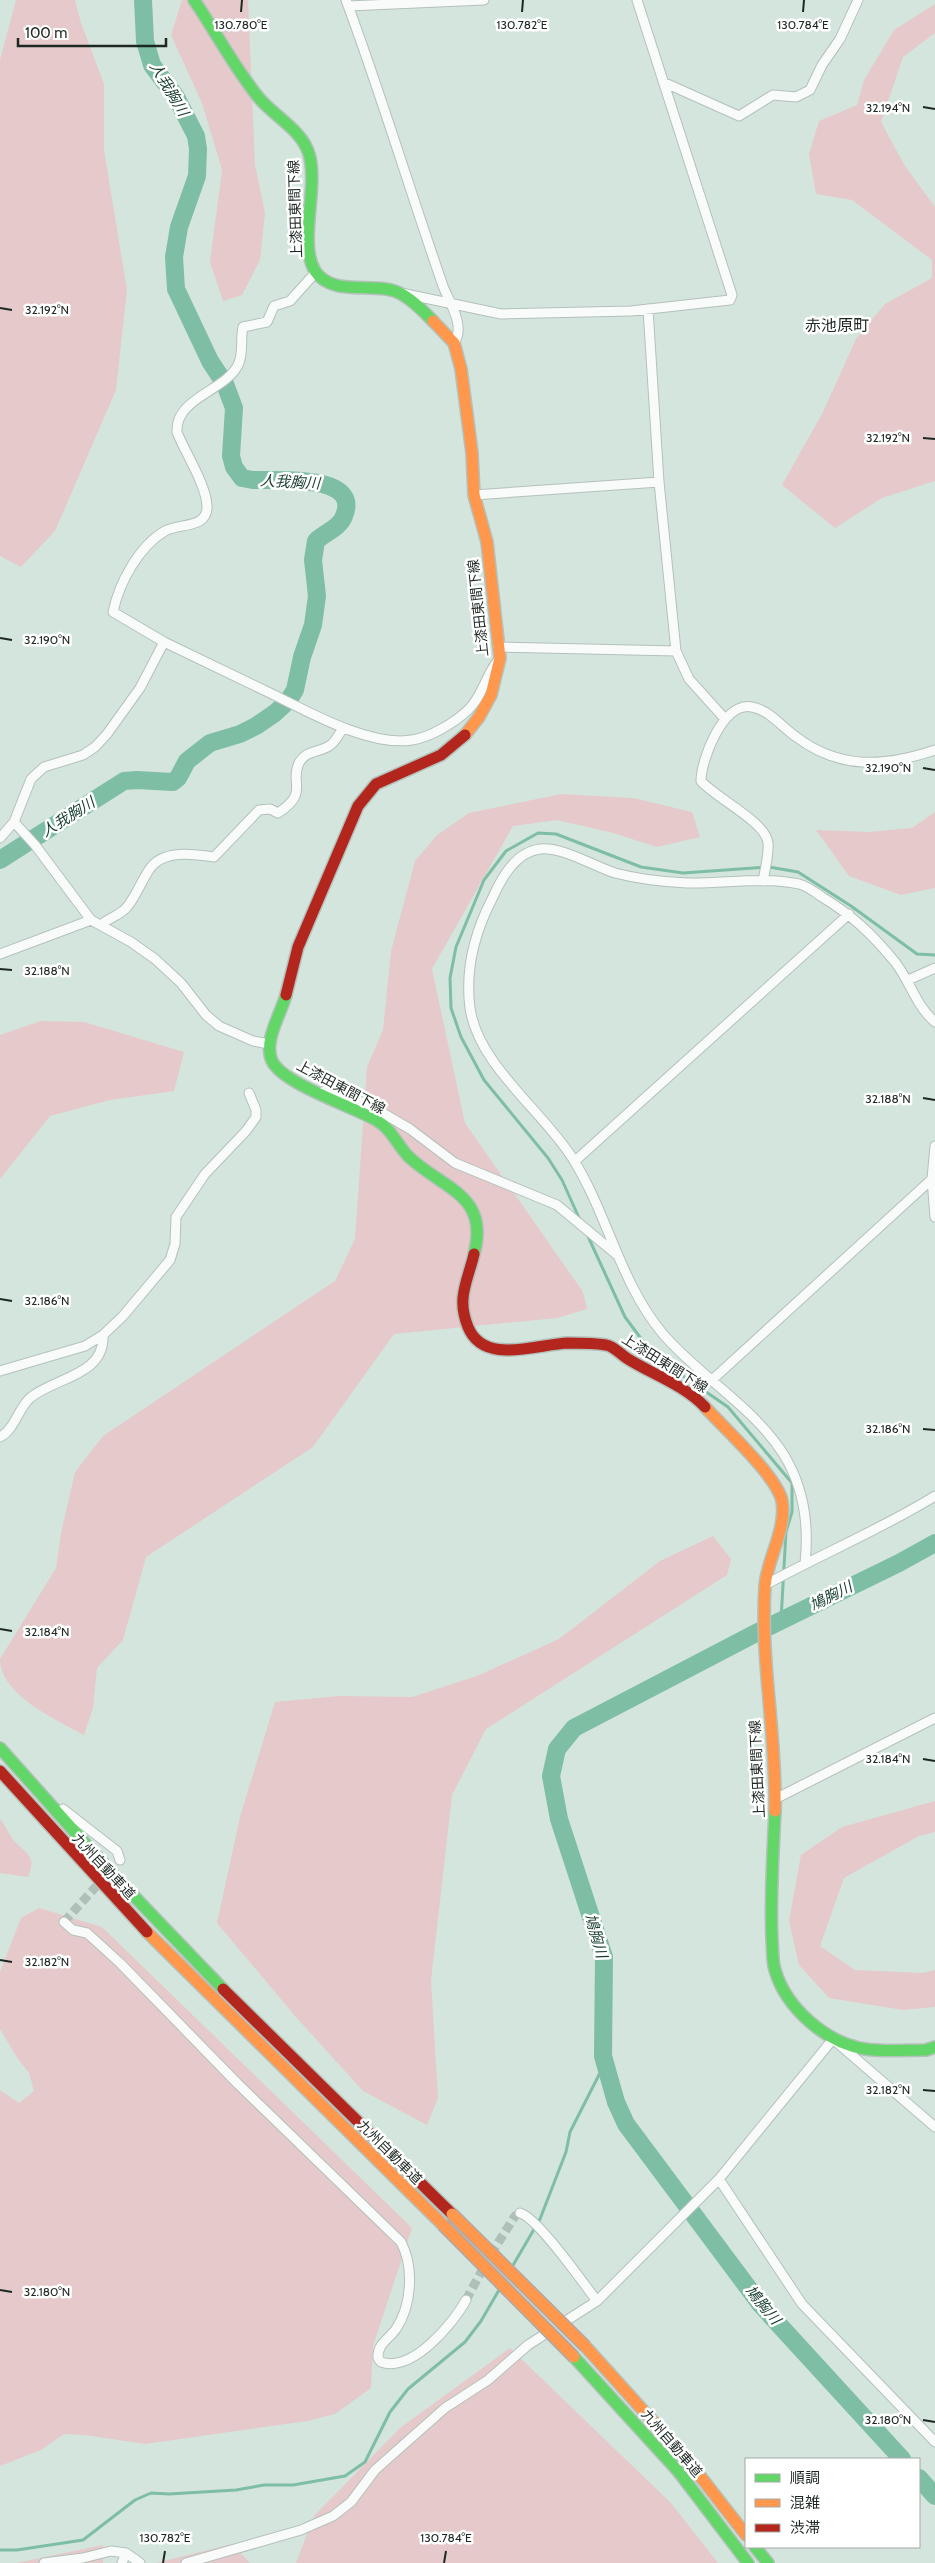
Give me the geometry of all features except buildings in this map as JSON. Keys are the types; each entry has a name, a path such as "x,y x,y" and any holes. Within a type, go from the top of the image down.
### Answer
{"main road":[{"name":"上漆田東間下線","path":"194,0 259,98 302,140 309,154 312,176 309,231 311,260 316,272 334,285 397,292 424,312 454,343 461,370 469,424 474,495 486,542 496,612 499,653 492,695 479,717 463,737 441,755 376,784 358,806 336,864 298,947 282,1010 269,1044 272,1061 288,1078 331,1096 378,1122 393,1134 405,1154 425,1172 458,1192 472,1208 478,1226 476,1248 463,1297 463,1314 471,1334 479,1343 486,1347 514,1350 568,1343 609,1346 696,1398 774,1482 782,1501 781,1522 765,1585 766,1652 775,1799 771,1920 774,1969 781,1985 795,2005 833,2039 864,2050 910,2050 935,2047"},
{"name":"九州自動車道","path":"0,1748 60,1820 138,1903 585,2346 686,2458 745,2534"},
{"name":"九州自動車道","path":"0,1771 50,1829 142,1928 574,2357 678,2471 748,2563"},
{"path":"756,2548 768,2563"}],"street":[{"path":"454,343 458,338 458,330 454,310 449,302 347,3 484,0"},
{"path":"397,292 501,314 648,309 730,300 732,295 637,0"},
{"path":"664,82 739,116 773,95 796,97 810,90 822,64 840,39 858,0"},
{"path":"316,272 290,301 274,306 266,322 243,327 240,357 236,368 185,410 178,421 177,432 206,502 205,515 202,520 196,523 165,531 147,545 117,595 112,612 164,642 343,728 390,740 412,740 434,732 469,709 480,695 487,675 499,653 676,652"},
{"path":"648,309 659,482 676,652 689,679 725,719"},
{"path":"474,495 659,482"},
{"path":"0,838 14,822 31,779 44,767 83,755 95,747 107,734 140,688 164,642"},
{"path":"763,881 768,852 765,833 757,824 712,793 701,781 701,770 725,719 736,709 749,706 763,710 816,752 845,760 884,763 935,750"},
{"path":"101,924 125,910 149,870 158,861 190,853 214,856 258,810 270,809 278,813 289,806 298,792 298,765 305,754 329,746 343,728"},
{"path":"14,822 41,852 91,920 101,924 155,959 181,982 206,1015 219,1026 253,1041 269,1044"},
{"path":"805,1563 807,1538 801,1496 793,1471 781,1451 765,1431 666,1338 651,1319 616,1254 575,1161 550,1126 491,1057 477,1032 470,1008 470,982 474,943 480,923 505,874 517,861 541,849 567,853 589,864 620,874 662,881 763,881 800,885 849,914 873,934 908,980 921,1007 935,1022"},
{"path":"575,1161 849,914"},
{"path":"0,954 91,920"},
{"path":"908,980 935,968"},
{"path":"309,1088 341,1094 369,1105 410,1128 455,1163 557,1205 616,1254"},
{"path":"0,1371 85,1346 103,1335 123,1316 170,1260 175,1244 176,1217 205,1174 246,1131 256,1117 256,1110 249,1093"},
{"path":"935,1146 932,1179 935,1217"},
{"path":"712,1380 932,1179"},
{"path":"0,1437 10,1429 29,1399 44,1388 73,1376 90,1366 103,1349 103,1335"},
{"path":"765,1585 805,1563 900,1518 935,1496"},
{"path":"775,1799 935,1718"},
{"path":"0,1738 40,1787 87,1829 117,1851 120,1860"},
{"path":"64,1922 73,1930 87,1933 120,1963 238,2084 401,2242 405,2249 410,2278 403,2315 396,2330 379,2347 378,2358 381,2362 394,2364 413,2356 441,2335 458,2315 466,2300"},
{"path":"186,2563 301,2530 333,2516 351,2502 375,2470 445,2408 488,2380 528,2345 597,2301 719,2178 833,2039 935,2127"},
{"path":"719,2178 802,2304 935,2442"},
{"path":"520,2213 530,2218 597,2301"},
{"path":"44,2563 83,2558 111,2551 126,2554 140,2563"},
{"path":"122,2563 126,2554"}],"shaded area":[{"path":"16,0 75,0 81,23 104,84 104,150 127,290 116,390 55,531 21,567 0,556 0,60"},
{"path":"182,0 248,0 255,165 265,213 260,260 242,295 223,301 210,262 222,170 202,103 171,35"},
{"path":"935,4 935,33 903,57 881,122 905,166 935,207 935,481 882,498 835,528 782,485 823,412 856,339 885,304 932,278 932,260 852,200 816,194 809,154 819,121 857,105 864,80 894,30"},
{"path":"561,794 633,798 692,812 700,837 657,847 613,833 557,820 513,826 432,969 465,1123 583,1292 587,1309 557,1318 394,1334 313,1447 146,1557 123,1640 97,1668 93,1708 84,1735 46,1714 19,1695 9,1684 3,1672 0,1659 56,1568 61,1533 75,1472 103,1436 335,1281 355,1239 367,1067 383,1030 391,951 415,861 437,835 469,813"},
{"path":"935,812 935,888 901,895 849,876 816,830 869,832 912,828"},
{"path":"41,1021 84,1022 184,1052 174,1091 110,1100 50,1116 0,1179 0,1035"},
{"path":"713,1536 731,1559 727,1575 486,1729 452,1795 431,1980 438,2098 427,2125 363,2091 295,2016 217,1923 240,1817 275,1702 339,1696 412,1697 477,1676 559,1639 660,1561"},
{"path":"935,1801 935,1832 919,1836 844,1878 820,1946 855,1970 923,1973 935,1970 935,2007 903,2010 829,1998 799,1965 789,1921 801,1855 842,1827"},
{"path":"0,1819 14,1841 30,1857 31,1865 28,1877 0,1873"},
{"path":"39,1908 102,1927 412,2228 373,2346 371,2388 335,2414 307,2421 145,2444 85,2435 64,2434 41,2450 0,2466 0,2090 19,2103 34,2091 29,2073 0,2029 0,1972 21,1918"},
{"path":"510,2348 671,2503 718,2563 296,2563 314,2516 400,2428"},
{"path":"232,2544 250,2563 156,2563"},
{"path":"103,2545 103,2563 16,2563"}],"waterway":[{"name":"人我胸川","path":"0,860 124,781 173,782 178,778 187,761 210,743 240,734 256,726 288,701 295,690 302,657 313,625 317,596 313,560 316,541 339,524 344,516 346,502 340,492 329,486 296,480 253,480 242,478 234,467 231,456 234,408 225,384 210,361 176,289 174,257 179,227 197,176 198,149 196,136 176,97 152,65 145,41 143,0"},
{"path":"580,1220 562,1180 548,1158 484,1080 461,1037 451,1008 450,978 456,947 484,880 506,851 538,833 556,834 641,867 683,873 769,867 798,872 851,906 917,954 935,955"},
{"path":"586,1232 625,1317 654,1356 728,1407 792,1483 792,1512 786,1532 781,1620"},
{"name":"鳩胸川","path":"901,2458 761,2305 626,2124 616,2102 603,2056 604,1957 559,1819 551,1776 557,1749 574,1728 758,1632 899,1563 935,1543"},
{"path":"512,2267 540,2219 566,2152 570,2132 605,2063"},
{"path":"0,2550 17,2550 83,2540 135,2500 151,2493 169,2494 236,2490 264,2485 293,2485 345,2476 365,2462 390,2412 408,2389 465,2342 481,2321 499,2290"},
{"name":"鳩胸川","path":"920,2479 935,2496"}],"tunnel":[{"path":"64,1922 120,1860"},
{"path":"491,2254 515,2216 520,2213"},
{"path":"466,2300 485,2265"}],"traffic: fast":[{"path":"194,0 250,87 265,105 294,130 305,145 309,154 312,182 308,246 310,259 315,271 322,279 332,284 388,289 402,294 433,321"},
{"path":"286,995 271,1036 270,1053 272,1061 279,1070 303,1086 365,1114 382,1124 409,1157 460,1195 469,1206 475,1218 477,1234 474,1254"},
{"path":"0,1748 108,1869 223,1989"},
{"path":"775,1811 771,1924 773,1959 780,1984 788,1998 809,2022 836,2039 850,2045 865,2049 888,2051 926,2050 935,2047"},
{"path":"574,2357 678,2471 748,2563"},
{"path":"756,2548 768,2563"}],"traffic: slow":[{"path":"433,321 454,343 461,369 472,453 474,495 487,542 500,658 491,695 479,717 465,735"},
{"path":"705,1407 771,1479 782,1501 782,1522 769,1565 765,1586 764,1614 766,1670 774,1755 775,1811"},
{"path":"147,1932 443,2225"},
{"path":"452,2214 585,2346"},
{"path":"443,2225 574,2357"},
{"path":"585,2346 686,2458 745,2534"}],"traffic: jam":[{"path":"286,995 298,947 358,806 376,784 441,755 465,735"},
{"path":"474,1254 466,1282 463,1309 468,1327 476,1339 486,1346 512,1350 568,1343 592,1343 609,1346 628,1359 688,1392 705,1407"},
{"path":"0,1771 147,1932"},
{"path":"223,1989 452,2214"}],"district":[{"name":"赤池原町","path":"837,325"}]}
